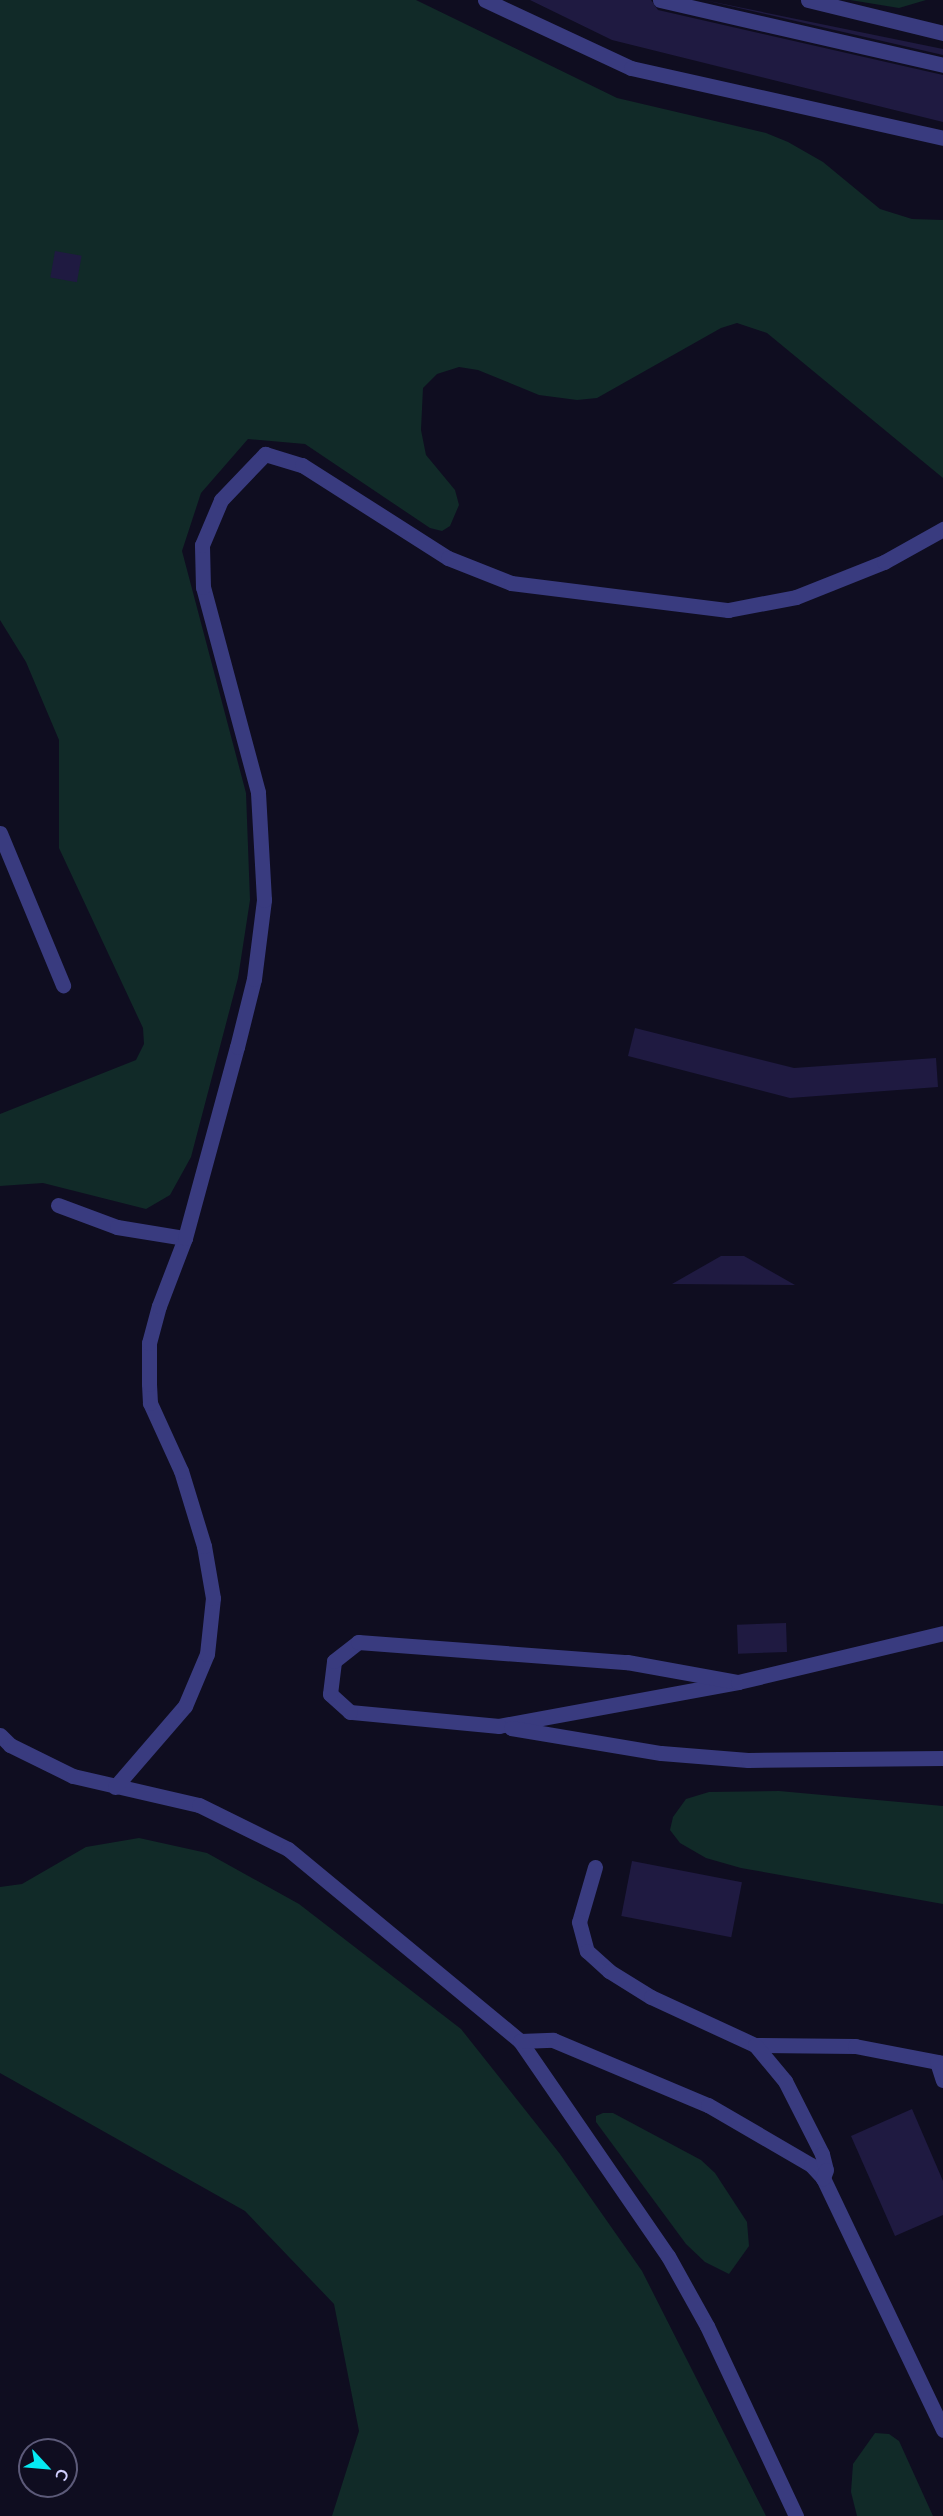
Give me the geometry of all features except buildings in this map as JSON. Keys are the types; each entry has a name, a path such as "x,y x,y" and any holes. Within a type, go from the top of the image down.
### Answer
{"lane":[{"path":"485,0 631,68 943,138"},
{"path":"660,0 943,65"},
{"path":"808,0 943,33"},
{"path":"115,1787 185,1706 207,1654 213,1598 204,1546 181,1471 150,1403 149,1344 159,1306 185,1238 254,979 264,900 258,792 203,587 202,545 221,500 265,454 302,465 448,558 512,583 728,610 796,597 884,562 943,529"},
{"path":"0,833 63,986"},
{"path":"58,1205 117,1227 185,1238"},
{"path":"499,1726 738,1682 943,1633"},
{"path":"738,1682 627,1662 358,1642 334,1661 330,1694 350,1712 499,1726 661,1753 748,1760 943,1758"},
{"path":"0,1735 10,1744 73,1776 199,1805 288,1849 520,2042 668,2256 707,2326 796,2516"},
{"path":"595,1867 579,1922 587,1951 609,1971 651,1996 755,2045 855,2046 940,2062 943,2080"},
{"path":"520,2042 553,2040 708,2105 774,2142 823,2178 943,2430"},
{"path":"755,2045 785,2081 822,2154 826,2170 823,2178"}],"green space":[{"path":"0,0 416,0 617,98 766,133 788,142 823,162 880,209 912,219 943,220 943,478 767,333 737,323 721,328 597,398 577,400 539,395 478,370 459,367 437,374 423,388 421,430 426,455 455,490 459,505 450,526 442,531 430,528 305,444 248,439 201,493 182,551 246,793 250,900 238,978 191,1157 170,1195 146,1209 43,1183 0,1186 0,1114 136,1060 144,1044 143,1028 59,848 59,740 26,662 0,620"},
{"path":"850,0 926,0 899,8"},
{"path":"779,1791 943,1806 943,1904 741,1868 706,1858 680,1843 670,1830 673,1817 686,1799 709,1792"},
{"path":"139,1838 207,1853 299,1904 461,2029 560,2154 642,2271 766,2516 332,2516 359,2431 334,2304 245,2211 0,2073 0,1887 22,1884 86,1847"},
{"path":"613,2113 701,2160 715,2173 747,2222 749,2246 729,2274 705,2262 686,2244 596,2122 596,2116"},
{"path":"875,2433 889,2434 899,2441 933,2516 857,2516 851,2492 853,2464"}]}
